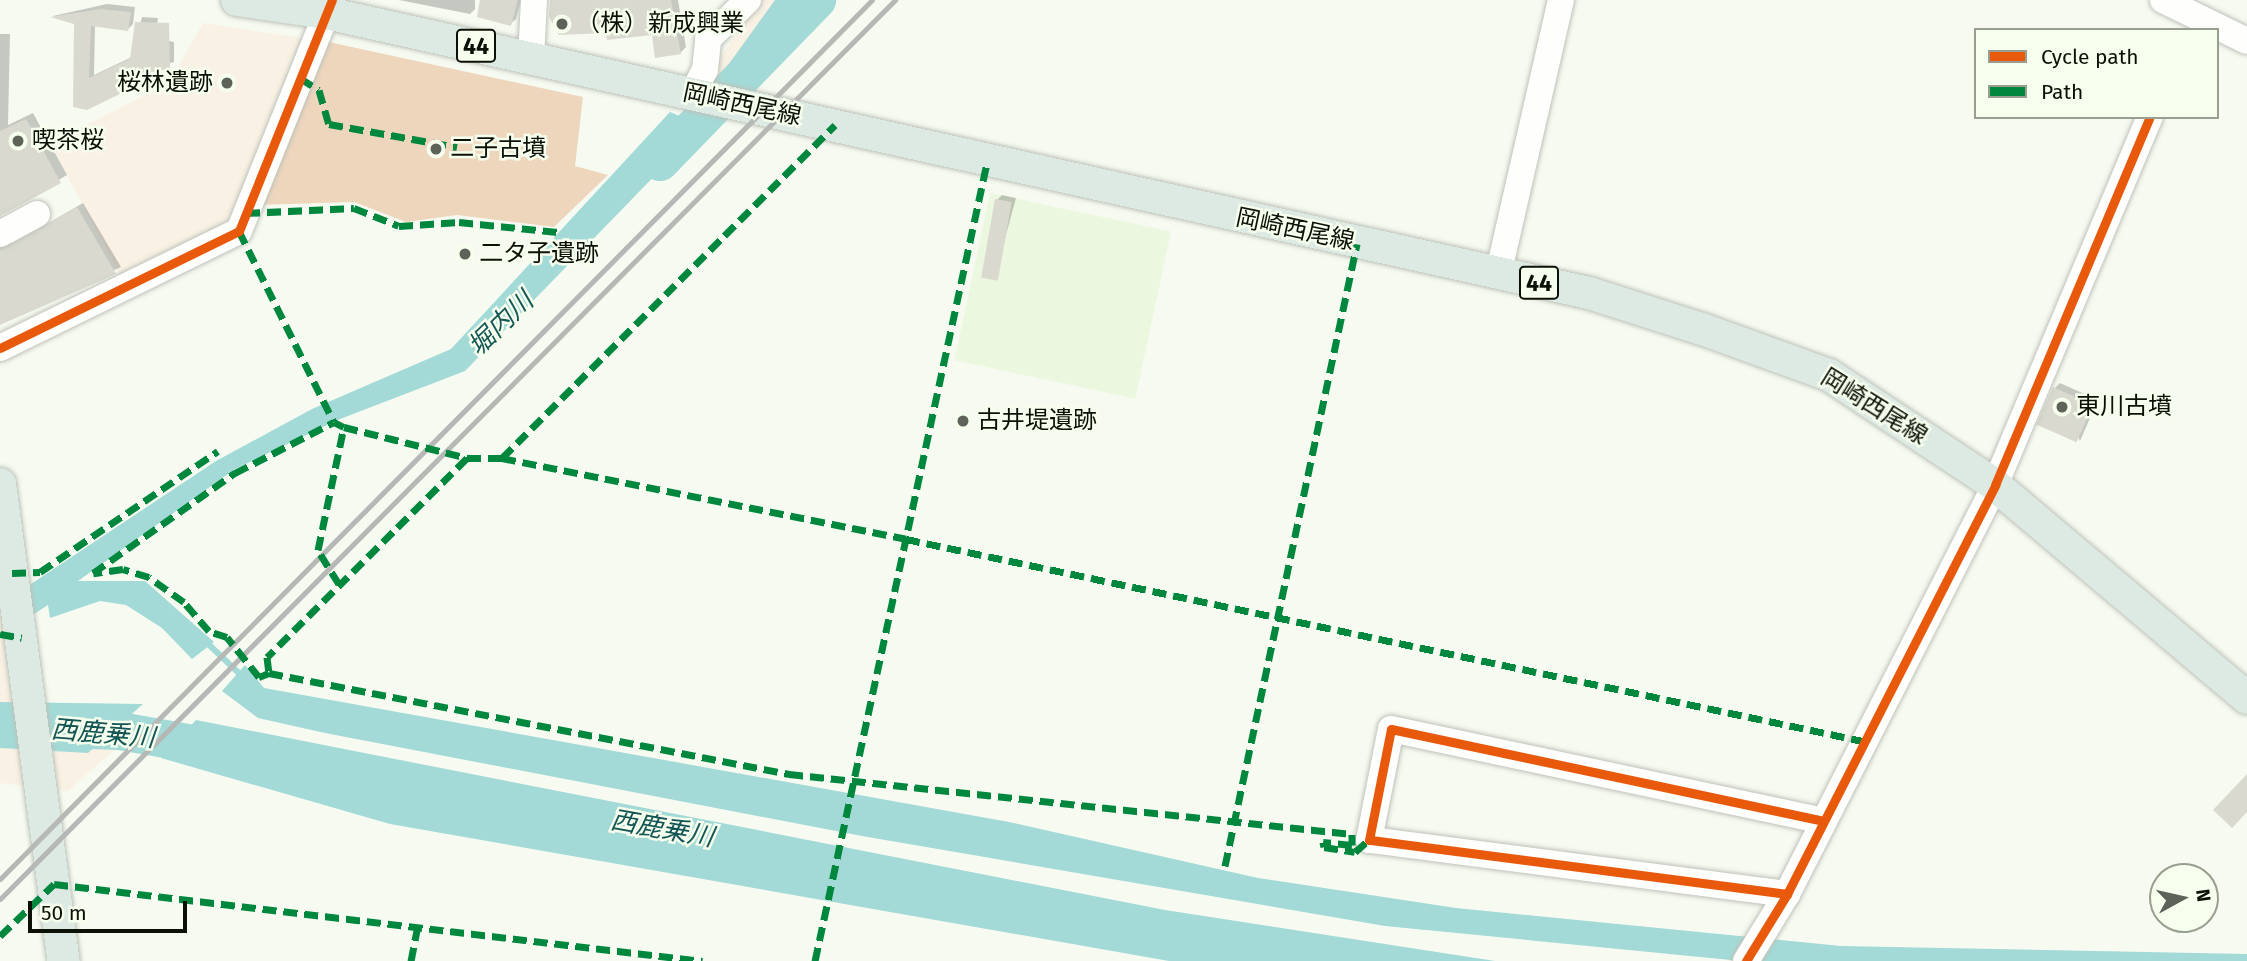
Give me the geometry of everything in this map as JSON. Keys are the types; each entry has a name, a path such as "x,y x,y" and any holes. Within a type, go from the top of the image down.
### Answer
{"main road":[{"name":"岡崎西尾線","path":"237,0 329,6 531,58 1589,293 1829,375 1995,485 2247,698"},
{"path":"0,484 64,961"}],"street":[{"path":"531,58 534,0"},
{"path":"711,98 705,69 708,39 748,0"},
{"path":"1499,275 1561,0"},
{"path":"2164,0 2247,41"},
{"path":"0,348 239,231 329,6"},
{"path":"1751,951 1787,894 1821,820 1995,485 2149,119"},
{"path":"0,234 37,214"},
{"path":"1787,894 1369,840 1391,729 1821,820"}],"shaded area":[{"path":"760,0 828,0 749,82 711,71"},
{"path":"203,23 302,38 230,221 121,276 50,143 169,83"},
{"name":"二子古墳","path":"324,41 583,97 575,166 608,175 554,227 457,215 406,222 354,202 256,205"},
{"path":"990,193 1171,231 1135,399 954,360"},
{"path":"0,576 40,713 141,726 68,791 0,783"}],"water":[{"path":"775,0 822,0 741,84 718,79"},
{"path":"670,112 703,126 465,371 340,419 235,469 78,581 145,581 214,642 192,659 162,628 126,605 100,601 50,618 48,605 31,616 25,588 216,461 312,409 451,349"},
{"path":"245,665 264,688 1009,822 1258,878 1456,908 1841,946 2247,954 2247,961 1741,961 1385,926 862,836 258,718 222,691"},
{"path":"0,702 143,704 88,753 0,748"},
{"path":"196,720 1165,910 1495,961 1169,961 390,824 161,758"}],"building":[{"path":"480,0 518,0 511,26 477,17"},
{"path":"550,0 671,0 681,54 655,58 652,35 607,40 606,33 559,35 549,17"},
{"path":"101,9 131,12 128,31 91,26 89,78 130,59 135,22 169,23 170,69 120,78 124,92 87,110 73,107 74,24 50,17"},
{"path":"26,119 61,183 0,216 0,131"},
{"path":"995,199 1012,202 998,281 981,278"},
{"path":"77,207 116,274 0,325 0,250"},
{"path":"2053,387 2093,405 2077,442 2036,424"},
{"path":"2247,774 2247,812 2232,828 2213,810"}],"waterway":[{"name":"堀内川","path":"660,162 817,0"},
{"path":"205,641 243,677"},
{"name":"西鹿乗川","path":"0,727 120,731 228,750"}],"railway":[{"path":"0,879 872,0"},
{"path":"0,899 895,0"}],"marked path":[{"path":"300,78 319,90 329,124 457,147"},
{"path":"502,458 835,125"},
{"path":"815,961 987,163"},
{"path":"246,213 354,208 399,226 459,222 557,232"},
{"path":"239,231 334,422 344,427 467,458 502,458 906,539 1863,741"},
{"path":"1225,866 1357,244"},
{"path":"269,673 259,677 227,637 209,631 184,602 149,577 123,569 93,573 235,473 334,422"},
{"path":"339,584 318,550 344,427"},
{"path":"12,573 40,572 218,451"},
{"path":"467,458 267,657 269,673 789,774 1352,834 1352,845 1323,842 1324,847 1355,852 1369,840"},
{"path":"0,634 22,638"},
{"path":"0,936 54,884 702,961"},
{"path":"411,961 417,929"}],"cycle path":[{"path":"0,348 239,231 332,0"},
{"path":"1746,961 1787,894 1995,485 2149,119"},
{"path":"1787,894 1369,840 1391,729 1820,820"}],"place":[{"name":"（株）新成興業","path":"562,24"},
{"name":"桜林遺跡","path":"227,83"},
{"name":"喫茶桜","path":"18,141"},
{"name":"二子古墳","path":"436,149"},
{"name":"二タ子遺跡","path":"465,254"},
{"name":"東川古墳","path":"2062,407"},
{"name":"古井堤遺跡","path":"963,421"}]}
